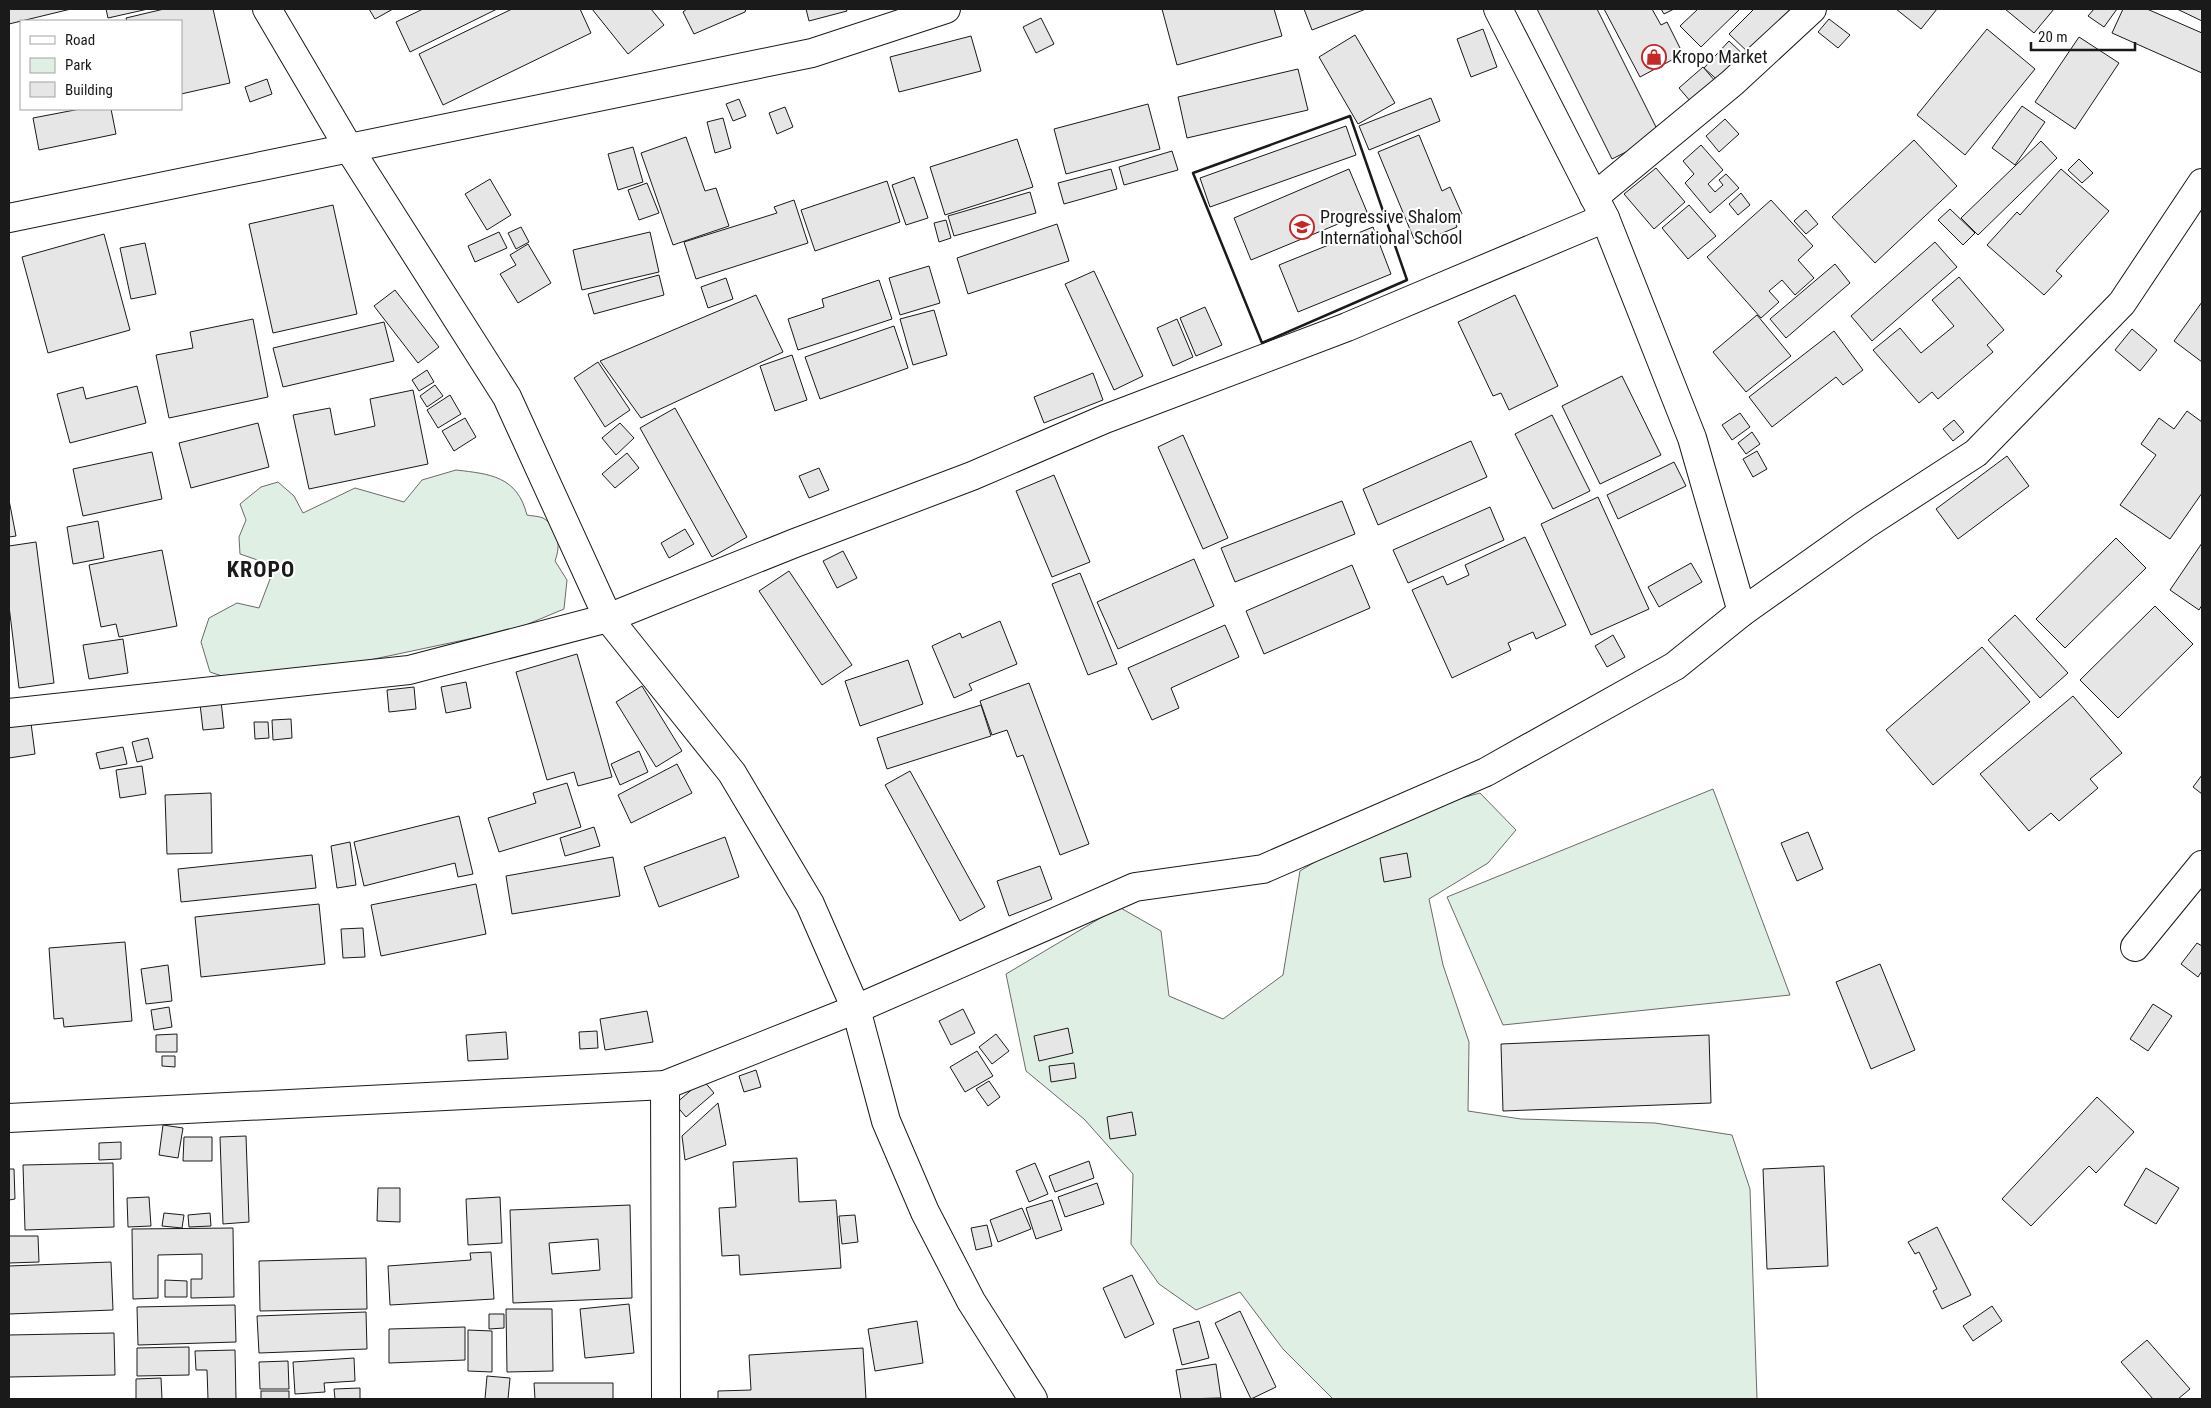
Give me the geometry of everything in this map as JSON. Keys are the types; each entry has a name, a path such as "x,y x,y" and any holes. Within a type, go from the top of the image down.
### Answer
{"street":[{"path":"267,9 350,150 507,397 608,618 732,773 810,904 856,1009 886,1121 925,1212 970,1301 1033,1399"},
{"path":"9,218 350,150 812,53 946,9"},
{"path":"1498,9 1600,207 1692,438 1742,612"},
{"path":"9,713 409,670 608,618 795,543 972,476 1105,419 1347,327 1600,207 1812,9"},
{"path":"9,1118 665,1085 856,1009 1134,887 1263,869 1486,772 1675,666 1742,612 1865,525 1976,453 2122,304 2202,184"},
{"path":"2135,947 2202,865"},
{"path":"665,1085 666,1399"}],"green space":[{"path":"456,470 480,473 501,479 516,492 527,515 543,518 552,526 558,543 555,561 567,580 564,609 516,629 360,662 243,683 210,672 201,642 209,618 237,603 259,608 275,566 240,554 239,537 246,520 240,504 261,487 278,482 294,496 303,513 355,488 404,502 422,480"},
{"path":"1713,789 1790,995 1503,1025 1447,897"},
{"path":"1480,793 1516,830 1488,863 1429,899 1443,965 1469,1042 1468,1111 1521,1119 1655,1123 1732,1135 1750,1189 1757,1399 1333,1399 1283,1349 1240,1292 1196,1310 1159,1284 1131,1244 1133,1174 1084,1119 1026,1071 1006,974 1119,907 1161,931 1169,996 1223,1019 1283,975 1300,871 1388,818"}],"building":[{"path":"9,9 71,9 20,20 9,24"},
{"path":"106,9 148,9 108,18"},
{"path":"164,9 213,9 230,83 182,94 182,20 127,20 126,18"},
{"path":"369,9 393,9 375,19"},
{"path":"423,9 497,9 410,52 396,22"},
{"path":"512,9 580,9 591,33 443,105 419,54"},
{"path":"592,9 651,9 664,25 628,54"},
{"path":"687,9 746,9 745,12 694,34 683,12"},
{"path":"806,9 846,9 847,11 809,21"},
{"path":"1162,9 1274,9 1282,36 1177,65"},
{"path":"1304,9 1366,9 1312,30"},
{"path":"1537,9 1597,9 1660,135 1612,159"},
{"path":"1604,9 1652,9 1661,25 1667,22 1683,54 1640,77"},
{"path":"1661,9 1674,9 1664,14"},
{"path":"1698,9 1740,9 1701,47 1680,26"},
{"path":"1754,9 1796,9 1751,55 1729,34"},
{"path":"1896,9 1937,9 1921,29"},
{"path":"2005,9 2054,9 2034,33"},
{"path":"2094,9 2117,9 2104,27 2088,16"},
{"path":"2123,9 2147,9 2202,33 2202,73 2112,33"},
{"path":"2177,9 2202,9 2202,21"},
{"path":"1041,18 1054,44 1036,53 1023,27"},
{"path":"1829,19 1850,35 1838,48 1818,32"},
{"path":"1483,29 1497,67 1471,77 1457,39"},
{"path":"1987,29 2035,69 1965,155 1917,115"},
{"path":"1355,35 1395,103 1358,124 1319,57"},
{"path":"971,36 981,71 899,92 890,57"},
{"path":"2079,37 2119,63 2075,129 2035,102"},
{"path":"1729,41 1747,58 1722,84 1704,68"},
{"path":"1703,67 1721,88 1697,109 1679,88"},
{"path":"1298,69 1308,110 1187,138 1178,97"},
{"path":"267,79 272,94 250,102 245,87"},
{"path":"1431,98 1440,121 1369,150 1359,126"},
{"path":"739,99 746,116 733,121 726,104"},
{"path":"1148,104 1160,149 1066,174 1054,129"},
{"path":"2022,106 2045,122 2015,165 1992,148"},
{"path":"785,107 793,127 777,134 769,113"},
{"path":"75,110 111,110 116,134 39,150 33,118"},
{"path":"723,118 731,148 715,153 707,122"},
{"path":"1725,119 1739,134 1719,152 1706,136"},
{"path":"1346,126 1356,155 1210,207 1200,178"},
{"path":"1419,135 1442,191 1450,187 1462,214 1453,217 1457,227 1416,244 1378,152"},
{"path":"686,137 705,191 716,188 729,226 673,245 641,153"},
{"path":"1017,139 1033,187 945,215 930,167"},
{"path":"1914,140 1957,186 1875,263 1832,217"},
{"path":"2041,141 2057,158 1978,235 1961,218"},
{"path":"1701,145 1723,170 1708,184 1715,192 1723,185 1719,180 1726,174 1739,188 1710,213 1685,183 1694,174 1683,161"},
{"path":"633,147 643,182 618,190 608,154"},
{"path":"1172,151 1178,170 1124,185 1119,167"},
{"path":"2079,159 2093,173 2082,183 2068,170"},
{"path":"1656,168 1685,202 1654,229 1624,194"},
{"path":"1111,169 1117,189 1064,204 1058,183"},
{"path":"1349,169 1367,212 1251,260 1234,218"},
{"path":"2061,169 2109,211 2056,271 2062,276 2044,295 1987,245 2017,212 2020,215"},
{"path":"914,177 928,218 906,225 892,185"},
{"path":"490,179 511,215 487,230 465,194"},
{"path":"887,181 900,222 815,251 801,210"},
{"path":"647,183 659,213 639,220 628,190"},
{"path":"1030,192 1036,213 954,236 948,216"},
{"path":"1741,193 1750,205 1738,215 1729,204"},
{"path":"794,200 808,243 696,279 684,242 777,213 774,207"},
{"path":"1771,200 1813,246 1798,260 1814,278 1795,295 1782,280 1769,291 1779,302 1761,318 1707,257"},
{"path":"333,205 357,314 273,333 249,224"},
{"path":"1689,205 1716,236 1688,259 1662,228"},
{"path":"1950,209 1975,233 1963,245 1938,220"},
{"path":"1806,210 1818,224 1806,234 1794,221"},
{"path":"946,220 951,238 939,242 934,223"},
{"path":"1057,224 1069,261 968,294 957,258"},
{"path":"521,227 529,242 516,249 508,233"},
{"path":"1373,227 1391,274 1298,312 1279,265"},
{"path":"499,232 507,248 475,262 468,246"},
{"path":"650,232 659,272 582,290 573,250"},
{"path":"104,234 130,330 48,353 22,257"},
{"path":"1935,242 1957,267 1872,341 1851,316"},
{"path":"145,243 156,294 131,299 120,248"},
{"path":"528,244 551,283 518,303 500,274 516,265 510,255"},
{"path":"1835,264 1850,283 1786,338 1770,319"},
{"path":"929,266 940,303 900,315 889,278"},
{"path":"1094,271 1143,376 1114,390 1065,284"},
{"path":"659,275 664,295 594,314 588,294"},
{"path":"1959,277 2004,330 1987,345 1993,352 1938,399 1932,392 1919,403 1873,350 1900,328 1921,353 1954,326 1932,300"},
{"path":"726,278 733,299 708,308 701,287"},
{"path":"879,280 892,319 798,350 788,319 824,307 822,299"},
{"path":"395,290 439,347 418,363 374,306"},
{"path":"756,295 783,352 641,418 600,361"},
{"path":"1515,295 1558,386 1509,410 1501,393 1493,396 1458,322"},
{"path":"2202,302 2202,362 2174,341"},
{"path":"1205,307 1222,345 1196,356 1180,318"},
{"path":"934,310 947,355 913,365 900,319"},
{"path":"1757,315 1791,356 1746,392 1713,352"},
{"path":"253,319 268,397 169,418 156,355 193,348 190,332"},
{"path":"1177,319 1193,357 1173,366 1157,328"},
{"path":"384,322 394,361 283,387 273,348"},
{"path":"894,326 908,368 820,399 805,357"},
{"path":"2132,329 2157,350 2140,371 2115,350"},
{"path":"1834,331 1863,370 1843,385 1836,377 1772,427 1749,397"},
{"path":"792,355 807,400 775,411 760,366"},
{"path":"598,362 630,410 605,427 574,378"},
{"path":"427,370 434,382 419,391 412,380"},
{"path":"1093,373 1103,400 1044,423 1034,397"},
{"path":"1622,376 1661,455 1600,484 1562,406"},
{"path":"435,385 443,396 427,407 420,396"},
{"path":"137,386 146,423 70,443 57,394 83,387 86,399"},
{"path":"413,390 428,464 309,489 293,415 330,408 335,435 375,426 370,399"},
{"path":"450,395 461,414 438,428 427,410"},
{"path":"675,408 747,537 712,557 640,428"},
{"path":"2187,411 2202,422 2202,493 2170,539 2120,505 2156,455 2141,444 2159,418 2174,429"},
{"path":"1740,413 1750,427 1732,440 1722,425"},
{"path":"1552,415 1590,491 1553,509 1515,434"},
{"path":"465,418 476,437 454,451 442,431"},
{"path":"1954,420 1964,432 1953,441 1943,429"},
{"path":"258,423 269,467 191,488 179,443"},
{"path":"620,423 634,438 616,455 602,438"},
{"path":"1752,432 1760,444 1746,454 1738,443"},
{"path":"1183,435 1228,538 1203,549 1158,447"},
{"path":"1471,441 1487,477 1378,525 1363,489"},
{"path":"1757,451 1767,469 1753,477 1743,459"},
{"path":"152,452 162,499 83,516 73,469"},
{"path":"627,453 639,468 615,488 602,474"},
{"path":"2007,456 2029,486 1958,539 1936,509"},
{"path":"1674,462 1686,486 1618,519 1607,495"},
{"path":"819,468 829,490 809,498 799,476"},
{"path":"1054,475 1090,562 1052,577 1016,491"},
{"path":"1598,497 1649,609 1591,635 1541,524"},
{"path":"9,500 16,536 9,537"},
{"path":"1342,501 1355,534 1235,582 1221,548"},
{"path":"1490,507 1504,540 1408,583 1393,550"},
{"path":"98,521 104,558 73,564 67,527"},
{"path":"685,529 694,544 669,558 661,543"},
{"path":"1525,537 1566,625 1536,639 1533,632 1508,643 1511,650 1452,678 1412,590 1443,576 1447,585 1469,575 1465,565"},
{"path":"2116,538 2146,568 2065,648 2036,619"},
{"path":"36,542 54,683 19,688 9,606 9,546"},
{"path":"2202,543 2202,605 2199,610 2170,590"},
{"path":"162,550 177,626 119,637 116,624 101,627 89,565"},
{"path":"843,551 857,578 837,588 823,561"},
{"path":"1194,559 1214,606 1118,649 1097,602"},
{"path":"1691,563 1702,582 1659,607 1648,587"},
{"path":"1352,565 1370,608 1264,654 1246,611"},
{"path":"789,571 852,665 822,685 759,591"},
{"path":"1080,573 1117,664 1088,675 1052,584"},
{"path":"2155,606 2193,644 2118,718 2080,680"},
{"path":"2015,615 2068,673 2040,698 1988,640"},
{"path":"1000,621 1017,664 969,684 972,690 954,698 932,646 960,633 962,638"},
{"path":"1225,625 1239,657 1171,688 1179,708 1152,720 1128,668"},
{"path":"1613,635 1625,657 1607,667 1595,646"},
{"path":"123,639 128,673 89,679 83,645"},
{"path":"1982,647 2030,702 1933,785 1886,730"},
{"path":"577,654 612,777 578,786 574,772 547,780 516,672"},
{"path":"908,660 923,704 860,726 845,681"},
{"path":"466,682 471,708 446,713 441,687"},
{"path":"1029,683 1089,844 1060,855 1023,755 1017,757 1007,730 992,735 980,701"},
{"path":"642,686 682,751 656,767 616,702"},
{"path":"414,687 416,709 389,712 387,690"},
{"path":"2073,696 2122,753 2090,779 2098,788 2059,821 2051,813 2029,831 1980,774"},
{"path":"221,701 224,728 203,730 200,704"},
{"path":"981,705 991,736 887,769 877,738"},
{"path":"291,719 292,738 273,740 272,720"},
{"path":"254,722 268,722 269,738 255,739"},
{"path":"31,723 35,754 9,758 9,726"},
{"path":"148,738 153,758 137,762 132,742"},
{"path":"123,747 127,764 100,769 96,753"},
{"path":"639,751 648,772 620,785 611,764"},
{"path":"677,764 692,793 631,823 618,795"},
{"path":"142,766 146,794 120,798 116,770"},
{"path":"910,771 985,907 960,921 885,785"},
{"path":"2202,775 2202,794 2193,787"},
{"path":"567,783 581,827 499,852 488,818 536,803 533,793"},
{"path":"211,793 212,853 167,854 165,795"},
{"path":"459,816 473,874 458,877 455,863 364,886 354,842"},
{"path":"594,827 600,846 565,856 560,838"},
{"path":"1808,832 1823,869 1797,881 1781,843"},
{"path":"725,837 739,877 659,907 644,867"},
{"path":"350,842 356,885 337,888 331,846"},
{"path":"1407,853 1411,877 1384,882 1380,858"},
{"path":"312,855 316,888 181,902 178,869"},
{"path":"613,857 620,896 512,914 506,876"},
{"path":"1040,866 1052,899 1009,916 997,881"},
{"path":"476,884 486,934 381,956 371,905"},
{"path":"319,904 325,964 201,977 195,917"},
{"path":"363,928 365,957 343,958 341,929"},
{"path":"125,942 132,1021 64,1027 63,1018 54,1019 49,948"},
{"path":"2197,943 2202,946 2202,971 2198,977 2181,964"},
{"path":"1880,964 1915,1050 1871,1069 1836,982"},
{"path":"168,965 172,1001 146,1004 141,969"},
{"path":"2153,1004 2172,1016 2148,1051 2130,1039"},
{"path":"169,1007 172,1027 154,1030 151,1010"},
{"path":"963,1009 975,1033 951,1045 939,1021"},
{"path":"647,1011 653,1042 605,1050 600,1019"},
{"path":"1068,1028 1073,1053 1039,1061 1034,1036"},
{"path":"597,1031 598,1048 580,1049 579,1032"},
{"path":"506,1032 508,1059 468,1061 466,1035"},
{"path":"177,1034 177,1052 156,1052 156,1035"},
{"path":"996,1034 1009,1051 992,1064 979,1047"},
{"path":"1709,1035 1711,1103 1503,1111 1501,1044"},
{"path":"977,1051 993,1076 965,1092 950,1067"},
{"path":"162,1056 175,1056 175,1067 162,1066"},
{"path":"1074,1063 1076,1078 1051,1082 1049,1066"},
{"path":"756,1070 761,1087 744,1092 739,1076"},
{"path":"703,1080 714,1093 686,1117 675,1104"},
{"path":"989,1081 1000,1097 988,1106 976,1089"},
{"path":"2097,1097 2134,1132 2096,1173 2089,1166 2031,1226 2002,1199"},
{"path":"718,1103 726,1145 685,1160 682,1136"},
{"path":"1132,1112 1136,1135 1110,1139 1107,1117"},
{"path":"163,1125 183,1128 178,1158 159,1155"},
{"path":"246,1136 249,1222 223,1224 220,1137"},
{"path":"184,1137 212,1137 212,1161 183,1161"},
{"path":"121,1142 121,1159 99,1160 99,1143"},
{"path":"797,1158 799,1202 836,1200 841,1268 740,1275 739,1255 722,1256 719,1208 736,1207 733,1162"},
{"path":"1089,1161 1094,1178 1055,1192 1049,1176"},
{"path":"113,1163 114,1227 25,1230 23,1165"},
{"path":"1035,1163 1048,1194 1029,1202 1016,1171"},
{"path":"1824,1166 1828,1266 1767,1269 1763,1169"},
{"path":"2146,1168 2179,1188 2156,1224 2124,1205"},
{"path":"9,1169 14,1169 15,1199 9,1200"},
{"path":"1097,1183 1104,1204 1065,1217 1058,1197"},
{"path":"378,1188 400,1188 400,1222 377,1221"},
{"path":"149,1197 151,1226 128,1227 127,1198"},
{"path":"500,1197 502,1243 468,1245 466,1199"},
{"path":"1052,1200 1062,1230 1036,1239 1026,1208"},
{"path":"630,1205 632,1298 513,1303 510,1210","holes":["598,1239 600,1270 552,1274 549,1243"]},
{"path":"1022,1208 1031,1229 998,1242 990,1220"},
{"path":"164,1213 184,1215 182,1228 162,1226"},
{"path":"210,1213 211,1226 189,1227 188,1215"},
{"path":"855,1215 858,1242 842,1244 839,1216"},
{"path":"987,1225 992,1246 976,1250 971,1228"},
{"path":"1937,1227 1971,1295 1942,1309 1933,1291 1937,1289 1919,1252 1915,1254 1908,1242"},
{"path":"233,1228 234,1297 191,1298 191,1279 202,1279 202,1254 158,1255 158,1298 133,1299 132,1229"},
{"path":"9,1236 38,1236 39,1262 9,1263"},
{"path":"491,1252 494,1299 390,1305 388,1266 471,1260 470,1253"},
{"path":"366,1258 367,1309 260,1311 259,1261"},
{"path":"111,1262 113,1310 9,1314 9,1266"},
{"path":"1132,1275 1154,1324 1125,1338 1103,1288"},
{"path":"165,1280 187,1281 187,1297 165,1297"},
{"path":"629,1304 634,1353 585,1358 580,1309"},
{"path":"235,1305 236,1342 138,1345 137,1307"},
{"path":"1992,1306 2002,1321 1973,1341 1963,1326"},
{"path":"506,1309 552,1309 553,1371 507,1372"},
{"path":"1240,1311 1276,1387 1251,1399 1215,1323"},
{"path":"366,1312 367,1349 259,1353 257,1316"},
{"path":"489,1314 504,1314 504,1328 489,1329"},
{"path":"917,1321 923,1363 875,1371 868,1329"},
{"path":"1199,1321 1209,1358 1182,1365 1173,1329"},
{"path":"465,1327 465,1360 389,1363 389,1329"},
{"path":"468,1330 492,1331 492,1372 468,1371"},
{"path":"114,1333 115,1375 9,1377 9,1335"},
{"path":"2147,1340 2190,1389 2178,1399 2153,1399 2121,1362"},
{"path":"189,1347 189,1375 137,1376 137,1348"},
{"path":"863,1348 866,1399 718,1399 718,1391 751,1390 749,1355"},
{"path":"235,1350 236,1399 208,1399 207,1370 196,1370 195,1351"},
{"path":"354,1358 355,1381 324,1383 325,1392 295,1394 293,1362"},
{"path":"288,1361 289,1389 260,1389 259,1362"},
{"path":"1216,1364 1221,1398 1181,1399 1176,1370"},
{"path":"487,1376 510,1378 508,1399 485,1399"},
{"path":"161,1378 162,1399 136,1399 136,1379"},
{"path":"534,1383 613,1383 613,1399 535,1399"},
{"path":"360,1388 360,1399 335,1399 334,1389"},
{"path":"261,1391 289,1391 289,1399 261,1399"}],"wall":[{"path":"1350,116 1407,280 1262,343 1193,173 1350,116"}],"place":[{"name":"Kropo Market","path":"1654,57"},
{"name":"Progressive Shalom International School","path":"1302,227"}],"district":[{"name":"KROPO","path":"261,569"}]}
